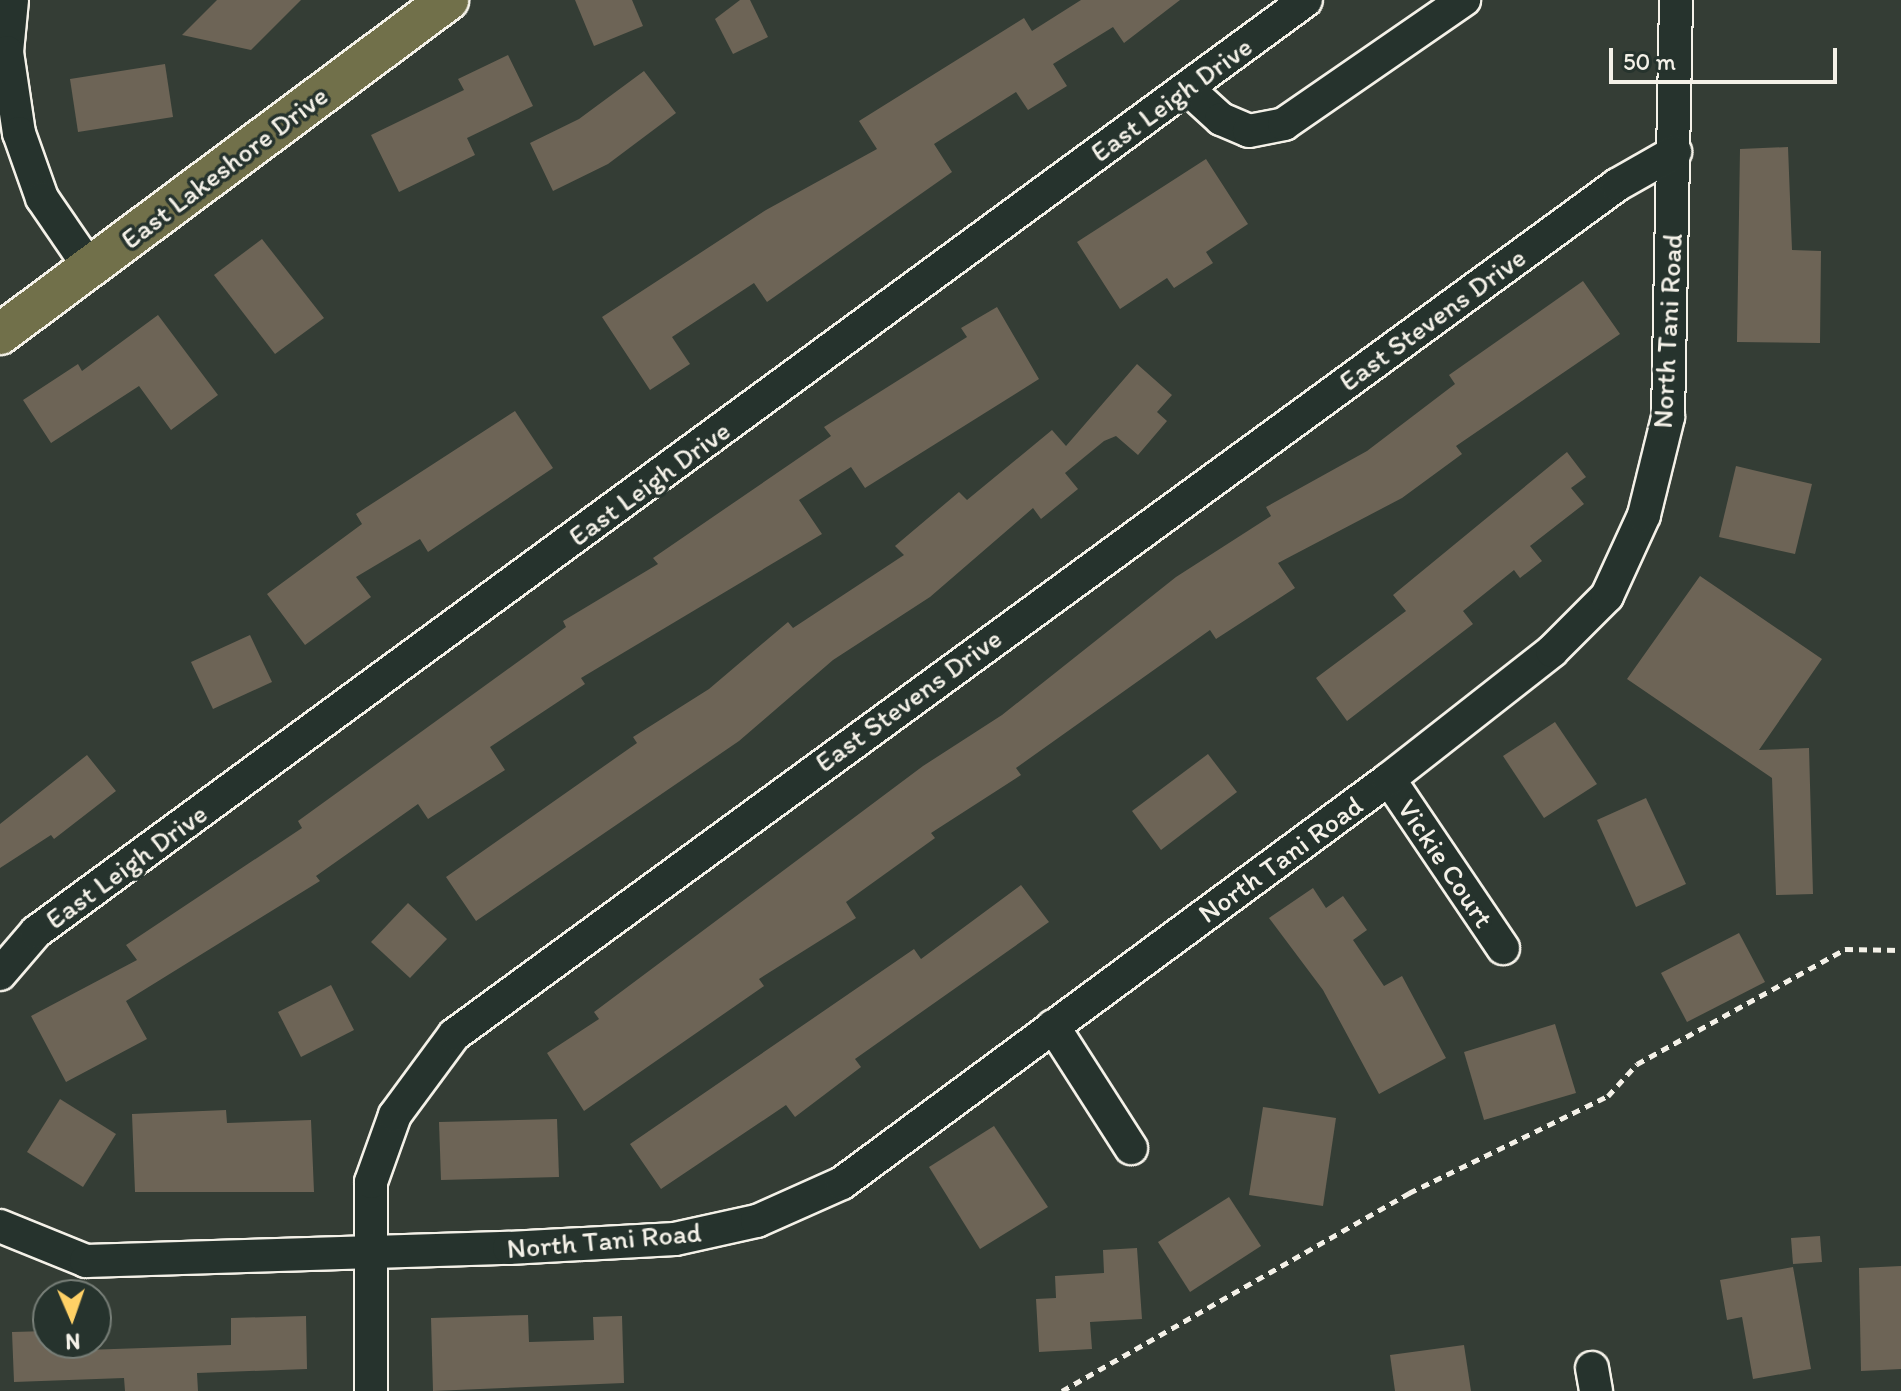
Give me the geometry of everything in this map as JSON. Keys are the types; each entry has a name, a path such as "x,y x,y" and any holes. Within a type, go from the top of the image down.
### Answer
{"main road":[{"name":"East Lakeshore Drive","path":"0,334 448,0"}],"street":[{"path":"12,0 7,52 19,133 42,198 90,268"},
{"name":"East Leigh Drive","path":"0,974 36,932 1306,0"},
{"path":"1187,88 1221,119 1249,131 1284,124 1464,0"},
{"name":"North Tani Road","path":"369,1254 675,1239 757,1221 842,1183 1389,779 1552,651 1607,596 1644,515 1668,417 1676,0"},
{"name":"East Stevens Drive","path":"371,1391 371,1182 395,1115 454,1035 1566,222 1675,152"},
{"name":"Vickie Court","path":"1389,779 1503,948"},
{"path":"1053,1026 1131,1148"},
{"path":"0,1226 86,1261 369,1254"}],"path":[{"path":"1062,1391 1409,1193 1608,1096 1637,1064 1845,949 1901,950"}],"building":[{"path":"217,0 301,0 251,50 182,35"},
{"path":"575,0 632,0 643,26 594,46"},
{"path":"740,0 750,0 768,37 733,54 715,19"},
{"path":"1081,0 1180,0 1124,43 1113,27 1053,64 1067,86 1028,110 1016,92 934,144 952,172 767,302 754,283 672,337 690,364 650,390 602,317 766,210 877,149 859,121 1024,18 1032,31"},
{"path":"508,55 533,106 467,138 475,155 399,192 371,135 464,90 458,79"},
{"path":"165,64 173,117 78,132 70,79"},
{"path":"644,71 676,113 608,164 553,191 530,143 579,119"},
{"path":"1788,147 1792,250 1821,251 1820,343 1737,342 1740,149"},
{"path":"1206,159 1248,224 1206,252 1213,263 1174,288 1167,278 1120,309 1077,242"},
{"path":"262,239 324,318 275,354 214,275"},
{"path":"1583,281 1620,334 1456,446 1462,454 1402,498 1278,563 1295,588 1216,639 1210,630 1016,768 1021,775 931,833 935,838 846,902 856,918 759,979 764,986 584,1111 547,1053 599,1019 594,1012 923,766 1002,715 1176,577 1271,516 1266,507 1367,451 1455,384 1449,375"},
{"path":"997,307 1039,379 865,488 851,467 799,500 822,534 581,678 585,684 490,747 505,770 428,819 418,804 316,876 320,881 126,1001 147,1039 66,1082 31,1016 137,960 126,945 302,828 298,821 566,627 563,621 658,564 653,558 831,436 824,427 967,337 961,328"},
{"path":"158,315 218,395 171,430 139,386 51,443 23,400 78,364 82,371"},
{"path":"1137,364 1172,395 1157,412 1167,421 1138,455 1116,436 1104,441 1065,473 1078,489 1041,519 1033,508 930,597 833,660 739,741 476,921 446,877 637,743 633,737 709,689 788,622 793,628 904,555 895,546 959,492 967,500 1052,430 1066,446"},
{"path":"515,411 553,468 428,552 420,539 356,577 371,597 305,645 267,594 362,524 356,514"},
{"path":"1567,452 1586,477 1571,488 1584,504 1530,546 1542,561 1520,578 1514,570 1463,611 1473,624 1347,721 1316,678 1406,611 1393,595"},
{"path":"1736,466 1812,484 1795,554 1719,537"},
{"path":"1700,576 1822,659 1759,750 1809,748 1813,894 1776,895 1772,778 1627,679"},
{"path":"250,635 272,682 213,709 191,662"},
{"path":"1555,722 1597,784 1544,818 1503,756"},
{"path":"1208,754 1237,792 1161,850 1132,811"},
{"path":"87,755 116,791 54,839 51,835 0,868 0,824"},
{"path":"1646,798 1686,884 1636,907 1597,820"},
{"path":"1021,885 1049,922 855,1059 861,1067 795,1117 786,1105 661,1189 630,1144 914,949 921,959"},
{"path":"1313,888 1326,908 1343,896 1367,930 1353,940 1384,986 1402,976 1446,1058 1379,1094 1323,990 1269,918"},
{"path":"408,903 447,939 410,978 371,942"},
{"path":"1739,933 1765,982 1687,1022 1661,973"},
{"path":"331,985 354,1030 301,1057 278,1012"},
{"path":"1555,1024 1576,1093 1484,1120 1464,1052"},
{"path":"60,1099 116,1134 83,1187 27,1152"},
{"path":"1263,1107 1336,1118 1323,1206 1249,1195"},
{"path":"226,1110 227,1123 311,1120 314,1192 135,1192 132,1114"},
{"path":"557,1119 559,1177 441,1180 439,1122"},
{"path":"994,1126 1048,1207 980,1249 929,1167"},
{"path":"1229,1197 1261,1246 1190,1292 1158,1242"},
{"path":"1820,1236 1822,1262 1793,1264 1791,1238"},
{"path":"1137,1248 1142,1319 1090,1322 1092,1349 1039,1352 1036,1299 1056,1298 1055,1276 1104,1273 1103,1250"},
{"path":"1901,1266 1901,1369 1861,1371 1859,1268"},
{"path":"1793,1267 1811,1369 1753,1379 1742,1317 1727,1320 1720,1280"},
{"path":"528,1315 529,1342 594,1340 593,1317 622,1316 624,1383 433,1391 431,1318"},
{"path":"306,1316 307,1369 197,1373 198,1391 125,1391 124,1378 14,1382 12,1332 32,1331 32,1359 112,1359 112,1349 231,1345 231,1318"},
{"path":"1464,1345 1471,1391 1395,1391 1390,1355"}]}
